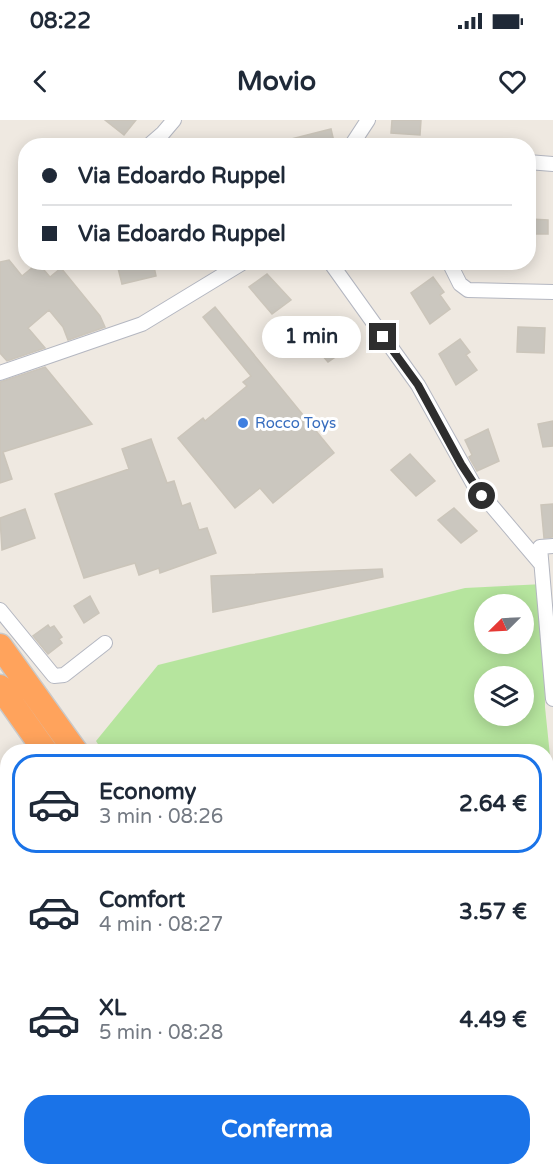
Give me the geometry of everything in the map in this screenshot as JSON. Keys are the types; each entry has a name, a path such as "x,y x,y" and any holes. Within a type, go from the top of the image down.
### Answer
{"highway":[{"path":"0,646 70,744"},
{"path":"0,687 40,744"}],"street":[{"path":"158,138 174,120"},
{"path":"356,138 368,120"},
{"path":"536,163 553,164"},
{"path":"0,373 142,324 230,270"},
{"path":"336,270 418,385 474,485 541,564"},
{"path":"453,270 460,284 468,290 553,292"},
{"path":"553,546 540,547 553,699"},
{"path":"0,610 54,676 64,675 105,644"}],"green space":[{"path":"544,584 545,707 549,744 98,744 96,741 158,665 465,588"}],"building":[{"path":"105,120 136,120 124,135"},
{"path":"392,120 421,120 420,135 391,133"},
{"path":"331,129 333,138 295,138"},
{"path":"536,219 548,220 548,234 536,234"},
{"path":"9,260 22,276 29,270 44,270 50,277 59,270 63,270 100,316 105,327 68,340 63,327 49,310 28,328 45,348 7,361 0,353 0,262"},
{"path":"118,270 155,270 156,276 122,284"},
{"path":"267,274 291,300 272,314 249,287"},
{"path":"433,277 444,292 440,295 450,309 430,324 411,293"},
{"path":"215,307 334,453 273,503 260,488 235,508 178,438 203,418 205,421 247,386 243,382 251,376 203,317"},
{"path":"324,323 347,349 328,362 305,336"},
{"path":"518,327 545,328 544,353 517,352"},
{"path":"460,339 470,352 466,355 477,370 456,385 439,354"},
{"path":"45,367 92,424 3,452 12,479 0,483 0,382"},
{"path":"553,421 553,446 543,447 538,424"},
{"path":"488,429 499,461 477,471 469,457 472,455 465,440"},
{"path":"151,439 167,483 174,481 182,506 190,503 199,530 207,528 216,553 160,573 159,568 139,575 135,563 84,578 55,494 129,469 122,449"},
{"path":"410,454 435,481 416,496 391,470"},
{"path":"553,504 553,537 544,538 541,505"},
{"path":"454,508 477,531 461,543 438,520"},
{"path":"25,509 35,538 2,550 0,518"},
{"path":"382,569 383,577 213,612 211,576"},
{"path":"90,596 99,613 84,623 74,606"},
{"path":"48,625 50,628 54,626 62,637 59,639 62,643 48,654 33,636"}],"place":[{"name":"Rocco Toys","path":"243,423"}],"route":[{"path":"383,337 427,399 461,464 482,496"}]}
